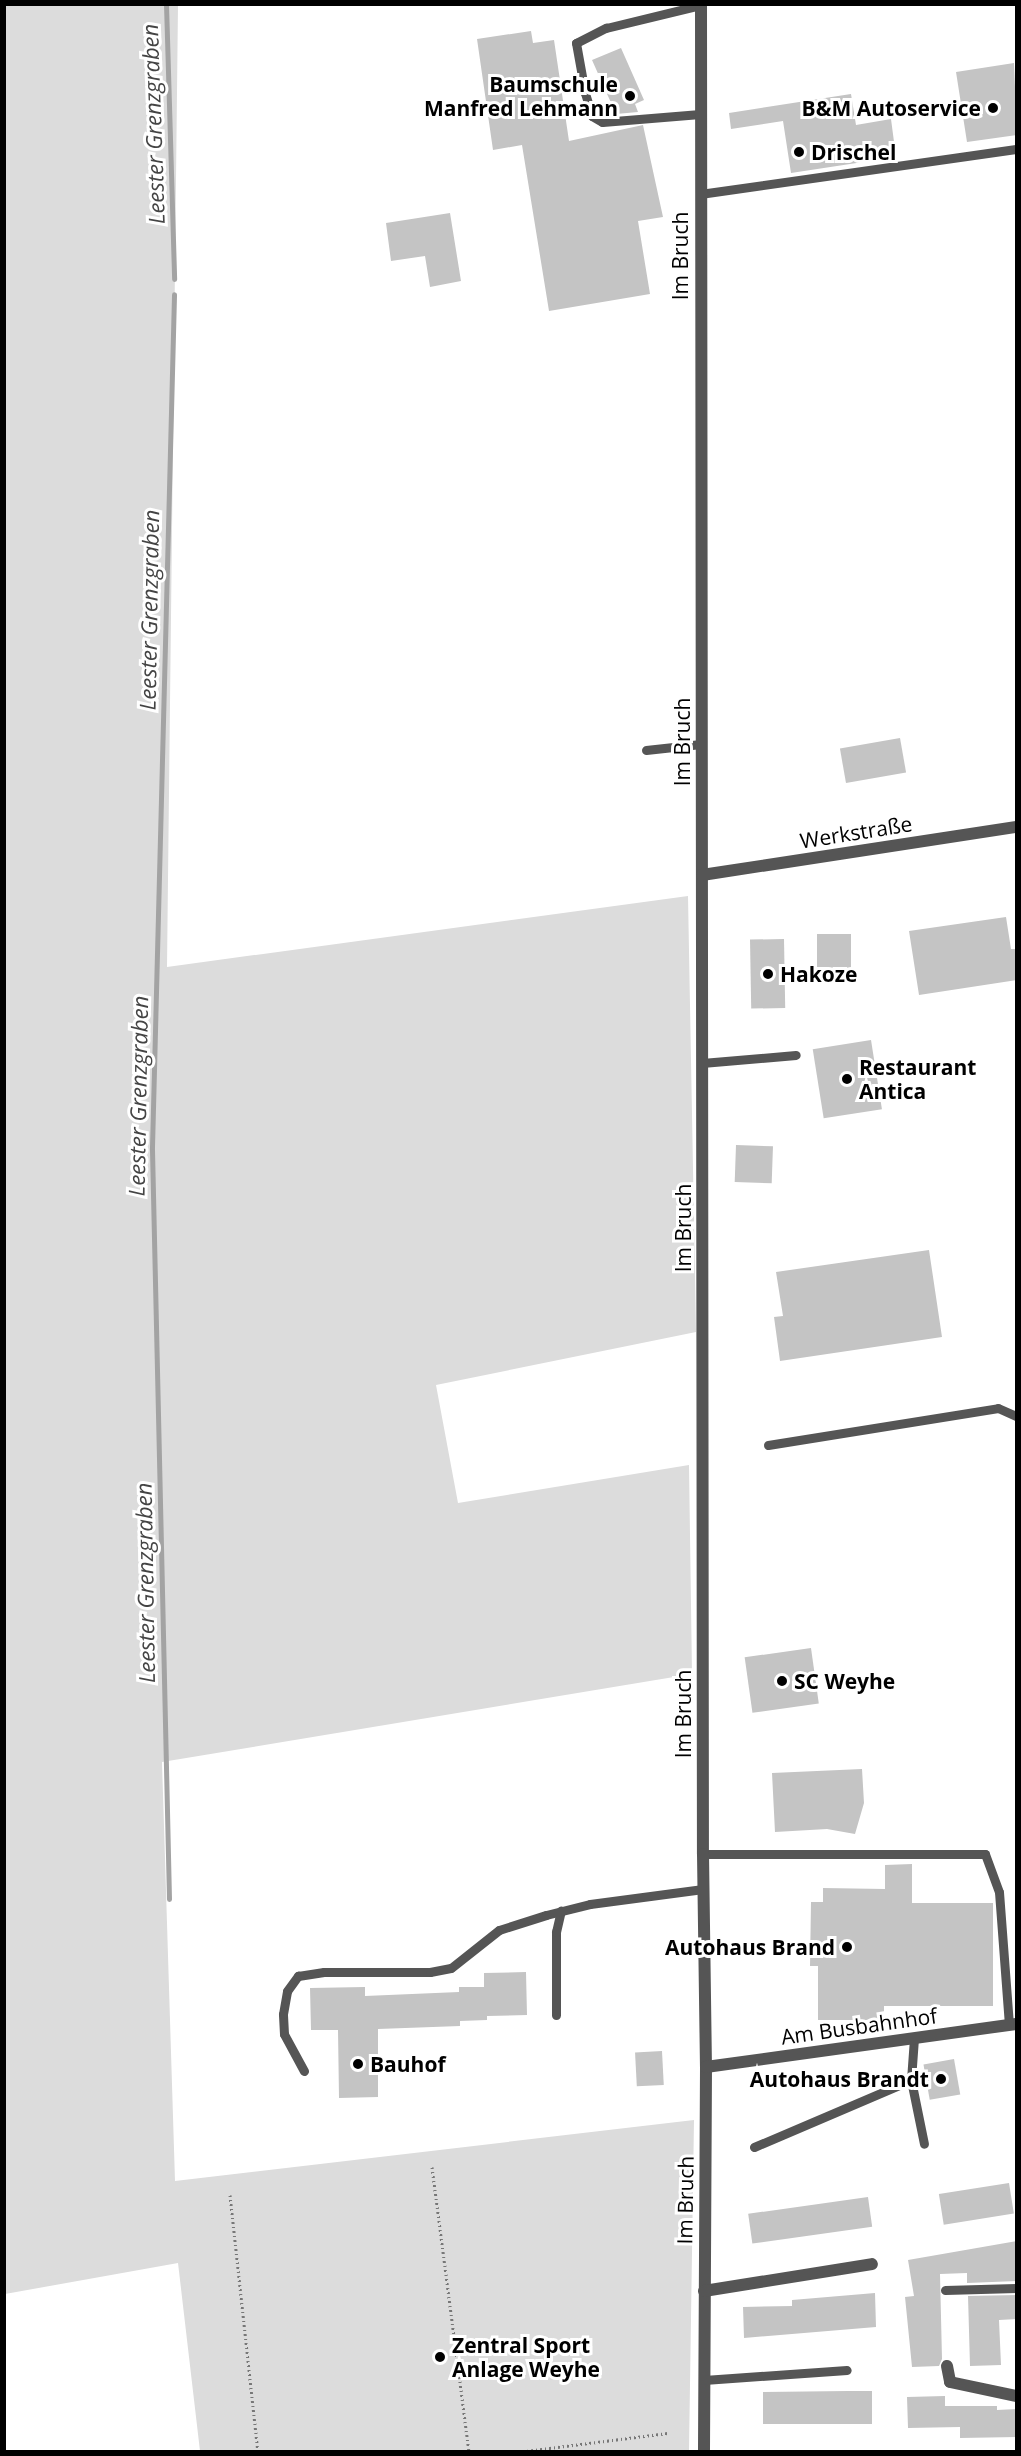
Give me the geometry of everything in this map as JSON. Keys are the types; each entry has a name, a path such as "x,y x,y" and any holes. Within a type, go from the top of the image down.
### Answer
{"street":[{"name":"Im Bruch","path":"700,5 702,1854 706,2067 704,2451"},
{"name":"Werkstraße","path":"702,874 1017,827"},
{"name":"Am Busbahnhof","path":"706,2067 1013,2025"},
{"path":"704,2291 872,2265"},
{"path":"947,2366 950,2382 1017,2396"}],"lane":[{"path":"700,5 606,28 576,43 585,93 592,116 602,122 700,114"},
{"path":"700,194 1017,149"},
{"path":"646,750 701,744"},
{"path":"702,1063 796,1055"},
{"path":"768,1445 998,1408 1017,1416"},
{"path":"702,1854 985,1854 999,1892 1013,2025"},
{"path":"304,2072 284,2034 286,1991 298,1976 324,1972 430,1972 451,1968 499,1930 561,1911 703,1889"},
{"path":"556,2015 556,1932 561,1911"},
{"path":"914,2038 911,2080 924,2144"},
{"path":"754,2147 911,2080"},
{"path":"945,2290 1017,2288"},
{"path":"704,2380 847,2370"}],"path":[{"path":"432,2167 469,2451"},
{"path":"230,2195 258,2451"},
{"path":"518,2451 668,2433"}],"shaded area":[{"path":"5,4 178,5 167,967 688,896 696,1332 436,1385 458,1503 689,1465 692,1674 162,1762 175,2181 694,2120 689,2451 200,2451 178,2263 5,2294"}],"building":[{"path":"531,31 533,43 554,40 569,141 643,125 663,217 638,221 650,294 549,311 522,145 493,150 477,39"},
{"path":"621,48 644,100 635,104 638,112 616,114 592,60"},
{"path":"1014,63 1017,135 967,142 956,72"},
{"path":"851,94 856,125 891,119 896,157 791,173 783,121 731,129 729,113"},
{"path":"450,213 461,281 430,287 425,256 391,261 386,223"},
{"path":"900,738 906,772 846,783 840,749"},
{"path":"1006,917 1011,949 1017,949 1017,980 919,995 909,931"},
{"path":"817,934 851,934 851,968 817,968"},
{"name":"Hakoze","path":"784,939 785,1008 751,1009 750,940"},
{"name":"Restaurant Antica","path":"871,1040 882,1109 824,1118 813,1049"},
{"path":"736,1145 773,1146 772,1183 735,1182"},
{"path":"929,1250 942,1337 780,1361 774,1317 783,1316 776,1272"},
{"name":"SC Weyhe","path":"811,1648 819,1703 752,1713 745,1657"},
{"path":"862,1769 864,1803 855,1834 827,1829 775,1832 772,1773"},
{"path":"912,1864 912,1903 993,1903 993,2006 884,2006 884,2020 818,2020 818,1966 810,1966 811,1902 823,1902 823,1888 885,1889 885,1865"},
{"name":"Bauhof","path":"526,1972 527,2015 487,2016 487,2020 460,2021 460,2026 378,2029 378,2097 339,2098 338,2030 311,2030 310,1988 365,1987 365,1996 459,1992 459,1987 484,1987 484,1973"},
{"path":"662,2051 664,2085 637,2086 635,2052"},
{"name":"Autohaus Brandt","path":"954,2059 960,2094 930,2100 923,2064"},
{"path":"1009,2183 1014,2214 944,2225 939,2194"},
{"path":"868,2197 872,2227 752,2244 748,2214"},
{"path":"1017,2241 1017,2281 967,2283 967,2273 940,2274 942,2359 939,2366 912,2367 905,2297 914,2296 908,2260"},
{"path":"875,2293 876,2327 744,2338 743,2307 792,2306 792,2300"},
{"path":"1017,2295 1017,2319 999,2320 1001,2365 970,2366 968,2296"},
{"path":"872,2391 872,2424 763,2424 763,2392"},
{"path":"945,2396 945,2406 997,2406 997,2410 1017,2409 1017,2437 960,2438 960,2427 908,2428 907,2397"}],"waterway":[{"name":"Leester Grenzgraben","path":"166,4 174,279"},
{"name":"Leester Grenzgraben","path":"169,1899 152,1147 174,294"}],"place":[{"name":"Baumschule Manfred Lehmann","path":"630,96"},
{"name":"B&M Autoservice","path":"993,108"},
{"name":"Drischel","path":"799,152"},
{"name":"Hakoze","path":"768,974"},
{"name":"Restaurant Antica","path":"847,1079"},
{"name":"SC Weyhe","path":"782,1681"},
{"name":"Autohaus Brand","path":"847,1947"},
{"name":"Bauhof","path":"358,2064"},
{"name":"Autohaus Brandt","path":"941,2079"},
{"name":"Zentral Sport Anlage Weyhe","path":"440,2357"}]}
